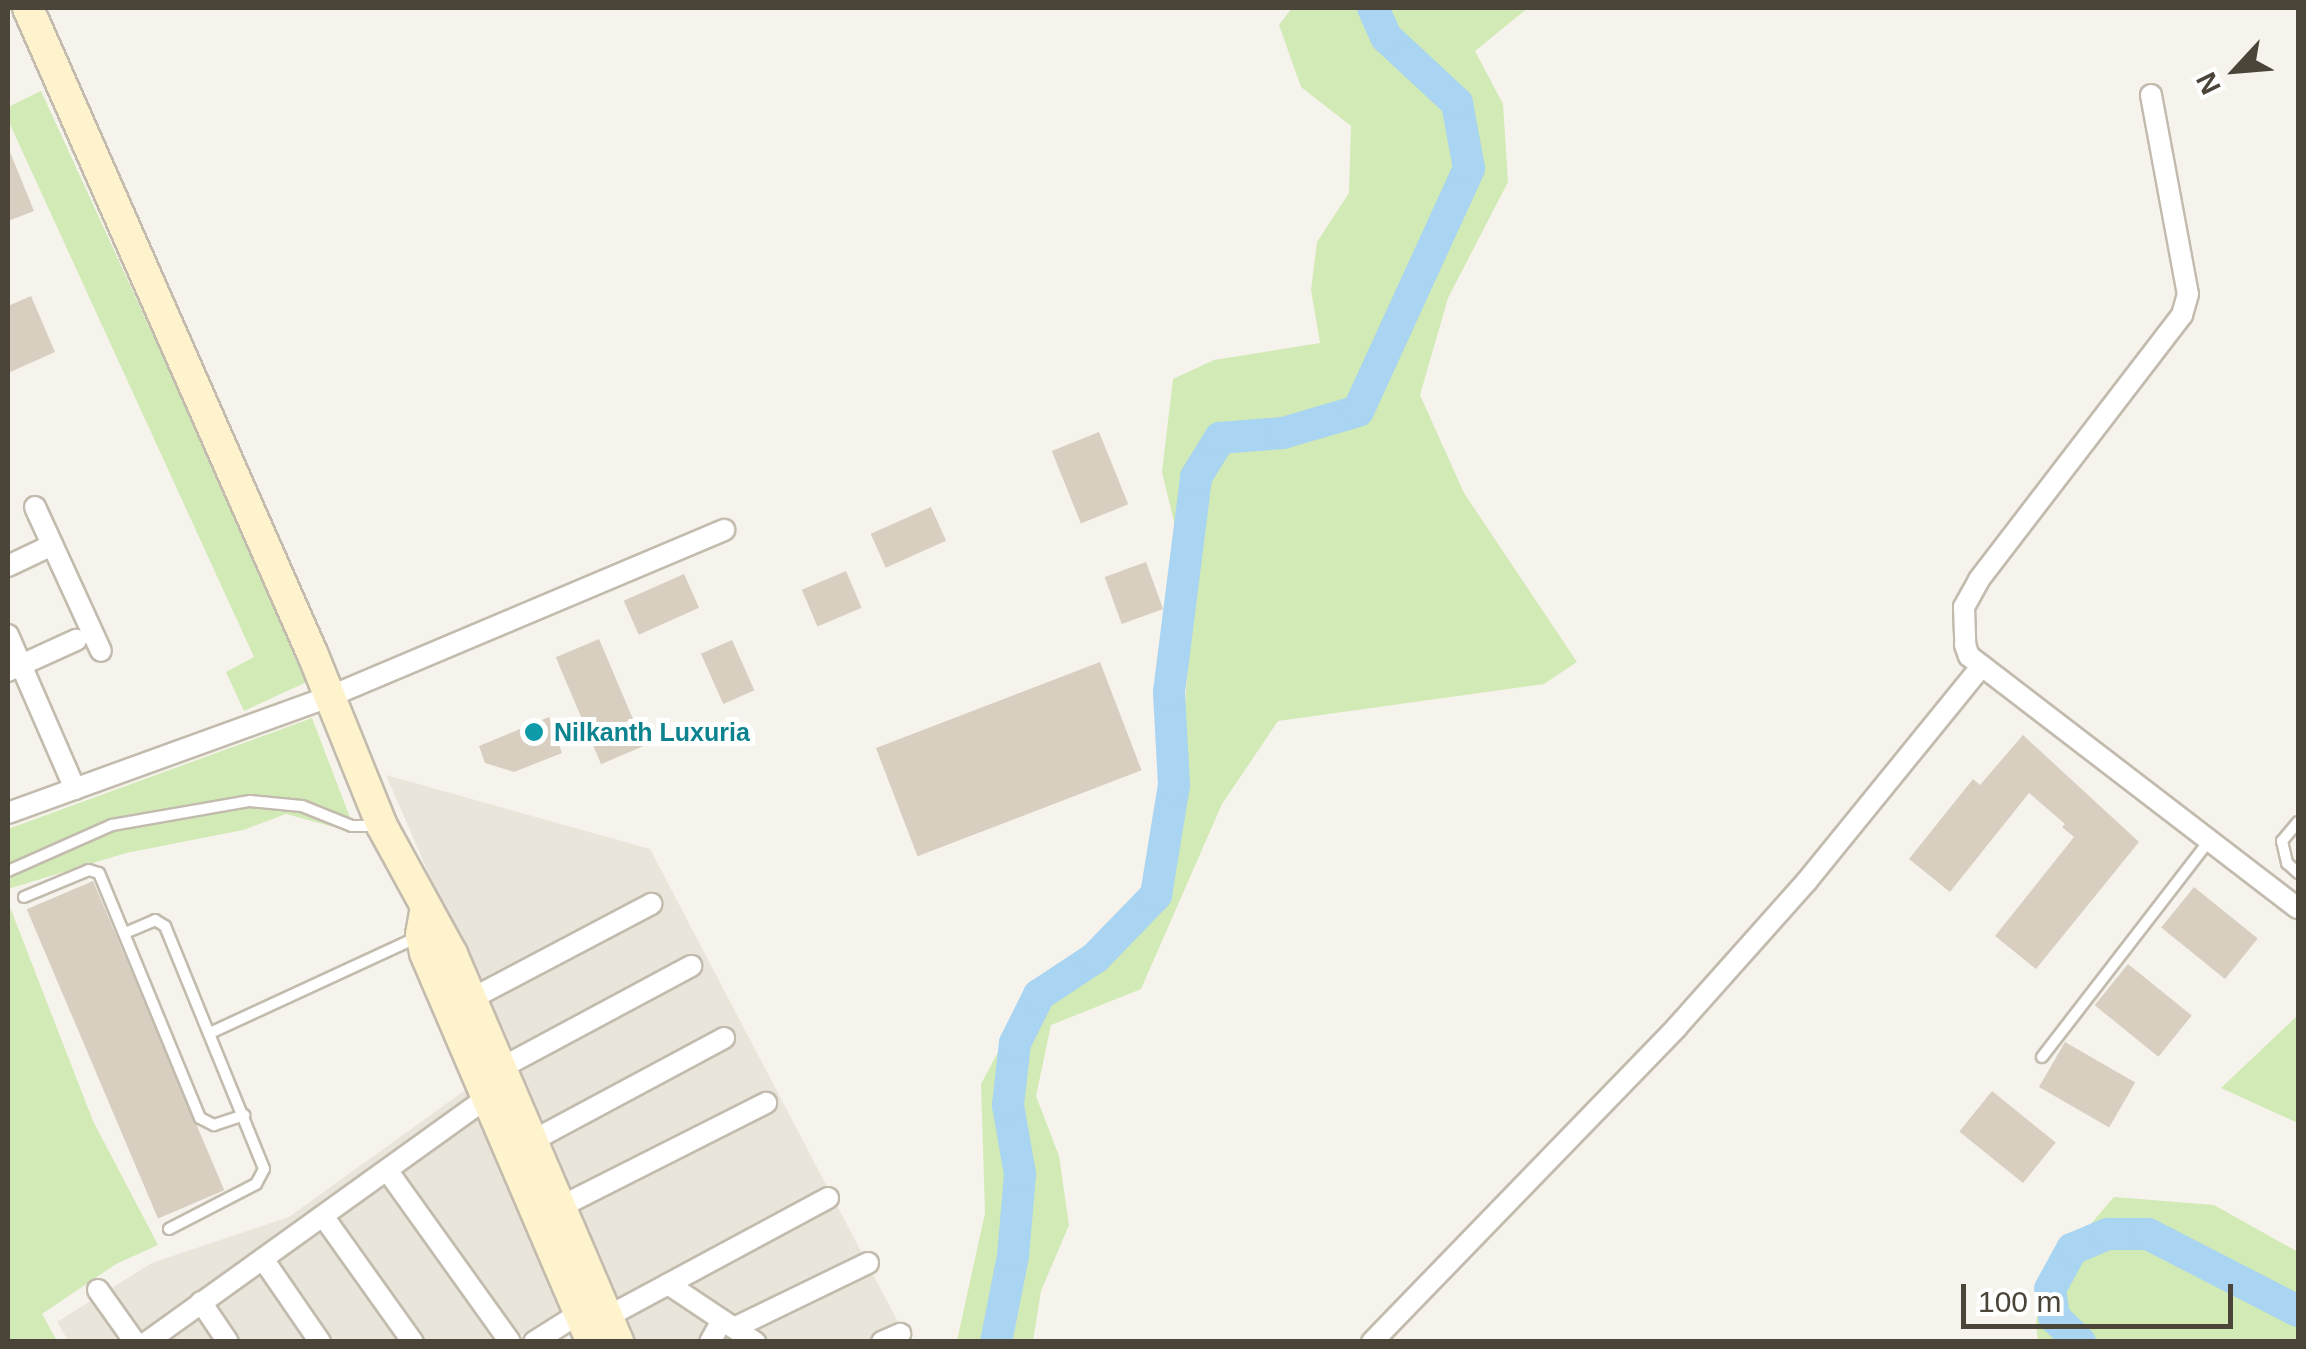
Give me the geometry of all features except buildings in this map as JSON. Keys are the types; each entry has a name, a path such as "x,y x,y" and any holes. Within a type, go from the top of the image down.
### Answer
{"street":[{"path":"28,8 331,696 423,924 487,1098 599,1328"},
{"path":"2151,96 2188,294 2182,315 1972,594 1964,607 1965,645 1969,656 2298,908"},
{"path":"35,507 101,650"},
{"path":"8,813 331,696 724,530"},
{"path":"8,566 52,546"},
{"path":"8,635 14,668 74,789"},
{"path":"14,668 76,640"},
{"path":"1372,1342 1677,1026 1807,881 1982,666"},
{"path":"471,999 652,904"},
{"path":"423,924 452,954 560,1207 599,1328"},
{"path":"500,1068 691,966"},
{"path":"532,1141 724,1038"},
{"path":"147,1342 487,1098"},
{"path":"560,1207 766,1103"},
{"path":"387,1170 510,1342"},
{"path":"534,1342 599,1328 668,1284 828,1198"},
{"path":"323,1216 413,1342"},
{"path":"263,1258 320,1342"},
{"path":"710,1342 728,1324 868,1263"},
{"path":"668,1284 755,1342"},
{"path":"98,1290 134,1342"},
{"path":"202,1302 228,1342"}],"lane":[{"path":"8,871 112,825 250,801 302,806 352,826 382,826"},
{"path":"2298,822 2282,841 2287,863 2298,873"},
{"path":"2042,1057 2210,840"},
{"path":"24,898 94,870 103,879 200,1118 208,1125 244,1115"},
{"path":"125,933 156,920 165,926 262,1161 262,1179 169,1229"},
{"path":"210,1033 423,924"}],"shaded area":[{"path":"386,775 650,849 908,1341 631,1341"},
{"path":"468,1088 563,1309 509,1342 69,1342 57,1322 152,1263 289,1217"}],"green space":[{"path":"1292,8 1528,8 1475,51 1503,104 1508,182 1448,298 1420,395 1464,493 1577,662 1544,684 1278,721 1222,804 1141,989 1051,1025 1036,1096 1059,1156 1069,1225 1041,1291 1033,1341 957,1341 985,1213 981,1084 1026,1000 1105,969 1163,900 1175,836 1193,600 1162,472 1173,379 1214,360 1320,343 1311,290 1317,242 1349,193 1351,126 1301,87 1279,25"},
{"path":"41,91 311,680 244,711 226,672 254,657 8,120 8,107"},
{"path":"312,718 356,833 286,814 243,830 126,853 8,889 8,829"},
{"path":"8,902 93,1121 158,1245 116,1264 42,1314 57,1341 8,1341"},
{"path":"2298,1015 2298,1123 2221,1088"},
{"path":"2114,1197 2214,1205 2298,1252 2298,1341 2038,1341 2036,1323 2044,1278"}],"waterway":[{"path":"996,1342 1013,1256 1020,1174 1008,1105 1015,1043 1039,995 1095,958 1156,895 1174,785 1169,692 1196,477 1220,438 1283,433 1358,411 1469,168 1457,103 1386,37 1373,8"},
{"path":"2080,1342 2054,1317 2050,1289 2072,1249 2108,1234 2148,1234 2298,1311"}],"place":[{"name":"Nilkanth Luxuria","path":"534,732"}]}
